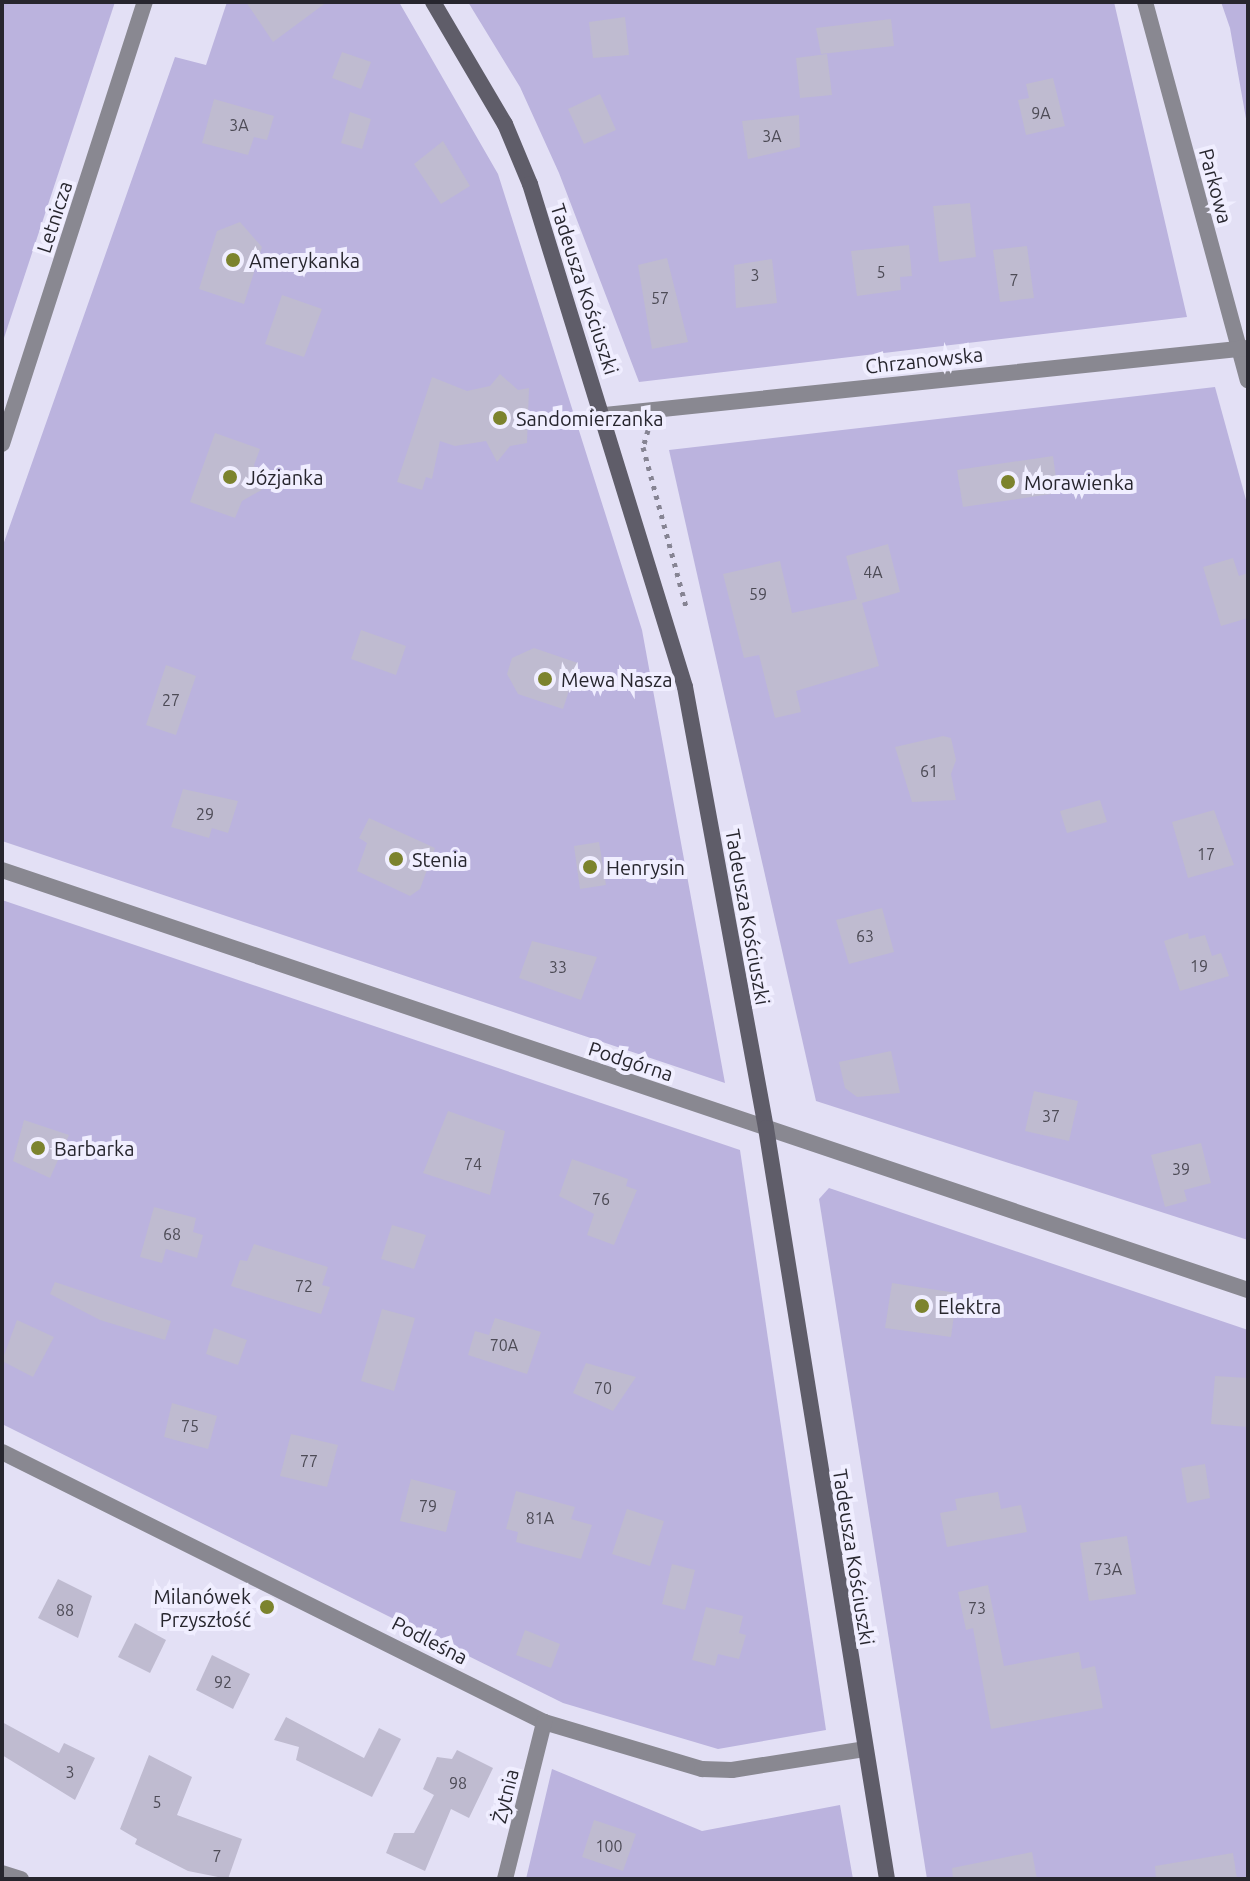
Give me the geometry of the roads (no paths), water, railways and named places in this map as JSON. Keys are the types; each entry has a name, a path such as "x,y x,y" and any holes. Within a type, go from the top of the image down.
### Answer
{"street":[{"name":"Letnicza","path":"2,444 145,2"},
{"name":"Tadeusza Kościuszki","path":"433,2 505,124 530,184 605,415 685,687 766,1128 887,1879"},
{"name":"Parkowa","path":"1145,2 1243,348 1248,380"},
{"name":"Chrzanowska","path":"605,415 1243,348"},
{"name":"Podgórna","path":"2,870 1248,1290"},
{"name":"Podleśna","path":"2,1452 544,1722 702,1769 732,1770 864,1749"},
{"name":"Żytnia","path":"505,1879 544,1722"},
{"path":"2,1873 21,1879"}],"place":[{"name":"Amerykanka","path":"233,260"},
{"name":"Sandomierzanka","path":"500,418"},
{"name":"Józjanka","path":"230,477"},
{"name":"Morawienka","path":"1008,482"},
{"name":"Mewa Nasza","path":"545,679"},
{"name":"Stenia","path":"396,859"},
{"name":"Henrysin","path":"590,867"},
{"name":"Barbarka","path":"38,1148"},
{"name":"Elektra","path":"922,1306"},
{"name":"Milanówek Przyszłość","path":"267,1607"}]}
